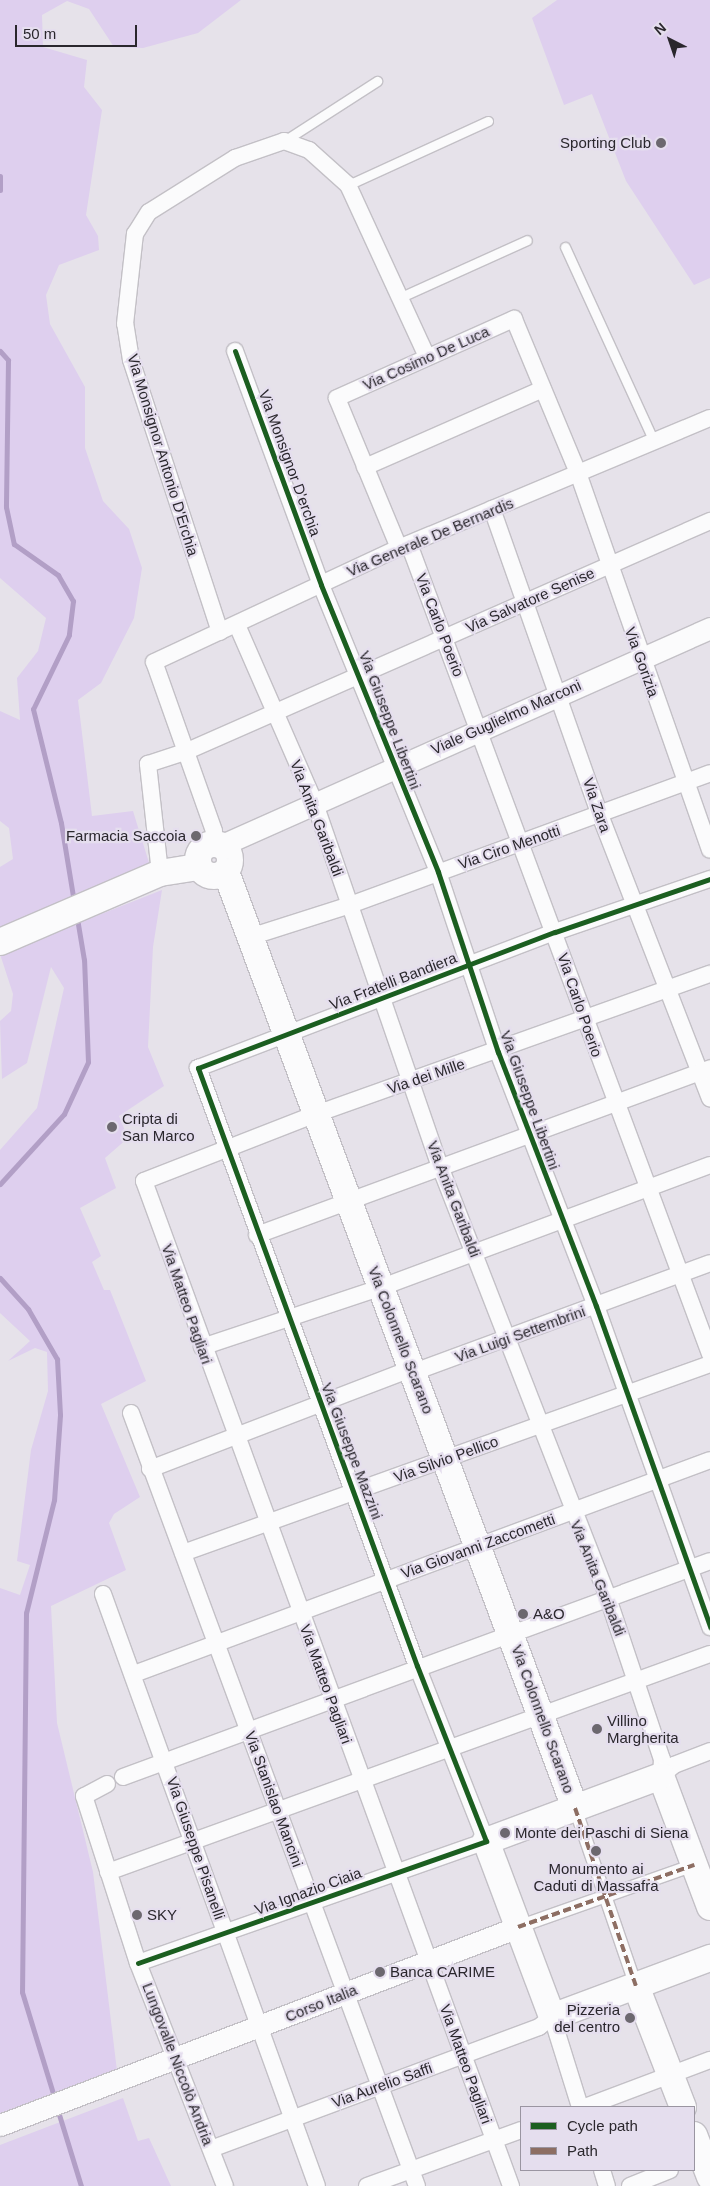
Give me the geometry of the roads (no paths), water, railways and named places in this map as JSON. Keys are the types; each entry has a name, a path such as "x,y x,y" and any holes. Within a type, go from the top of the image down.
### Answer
{"main road":[{"name":"Viale Guglielmo Marconi","path":"199,867 203,848 217,845"},
{"path":"0,942 160,873 199,867 206,875 226,872 231,863 217,845"},
{"name":"Via Colonnello Scarano","path":"226,872 382,1287 407,1372 446,1459 576,1808"},
{"path":"710,1907 702,1862 661,1776 486,1841 552,2017 710,1958"},
{"path":"636,1986 683,2106"}],"street":[{"path":"284,141 309,150 348,186 401,297 427,357"},
{"name":"Via Monsignor Antonio D'Erchia","path":"220,632 131,360 125,324 129,263 135,234 149,212 171,194 235,158 284,141"},
{"name":"Via Cosimo De Luca","path":"404,546 365,467 336,398 514,319 578,473"},
{"name":"Via Monsignor D'erchia","path":"235,351 321,585"},
{"path":"365,467 543,389"},
{"name":"Via Generale De Bernardis","path":"185,752 154,662 404,546 710,418"},
{"name":"Via Gorizia","path":"578,473 640,656 710,850"},
{"name":"Via Zara","path":"492,510 527,601 600,815 634,904 705,1070 710,1098"},
{"name":"Via Salvatore Senise","path":"160,873 148,764 185,752 710,521"},
{"name":"Via Carlo Poerio","path":"404,546 445,638 480,728 555,932 614,1104 710,1354"},
{"name":"Via Giuseppe Libertini","path":"321,585 360,676 394,768 438,872 498,1052 560,1221 596,1306 655,1480 710,1627"},
{"name":"Via Anita Garibaldi","path":"237,625 314,801 441,1170 508,1339 571,1512 608,1598 638,1680 662,1759 661,1776"},
{"name":"Viale Guglielmo Marconi","path":"217,845 314,801 394,768 640,656 710,628"},
{"path":"185,752 214,831 217,845"},
{"name":"Via Ciro Menotti","path":"250,937 350,905 600,815 710,773"},
{"name":"Via Fratelli Bandiera","path":"198,1068 555,932 710,879"},
{"name":"Via dei Mille","path":"144,1182 316,1114 498,1052 710,974"},
{"name":"Via Giuseppe Mazzini","path":"198,1068 257,1235 355,1491 417,1666 448,1749 486,1841"},
{"path":"257,1235 441,1170 705,1070"},
{"path":"202,1347 288,1316 382,1287 710,1166"},
{"name":"Via Matteo Pagliari","path":"144,1182 266,1523 397,1872 492,2140 511,2186"},
{"name":"Via Luigi Settembrini","path":"150,1469 235,1438 320,1400 508,1339 710,1263"},
{"name":"Via Silvio Pellico","path":"183,1553 710,1364"},
{"name":"Via Stanislao Mancini","path":"131,1413 214,1643 248,1728 417,2186"},
{"name":"Via Giovanni Zaccometti","path":"134,1674 299,1611 710,1460"},
{"path":"122,1776 331,1697 512,1635 710,1561"},
{"name":"Via Giuseppe Pisanelli","path":"103,1594 196,1840 225,1934 317,2186"},
{"path":"108,1872 710,1654"},
{"path":"661,1776 674,1765 710,1751"},
{"name":"Lungovalle Niccolò Andria","path":"107,1784 84,1796 138,1963 225,2186"},
{"path":"576,1808 636,1986"},
{"name":"Via Ignazio Ciaia","path":"138,1963 313,1904 486,1841"},
{"path":"518,1927 702,1862"},
{"name":"Corso Italia","path":"0,2125 125,2080 176,2058 518,1927"},
{"path":"552,2017 580,2106"},
{"name":"Via Aurelio Saffi","path":"211,2149 539,2027 552,2017"},
{"path":"588,2106 710,2060"},
{"path":"367,2186 520,2130"},
{"path":"602,2171 607,2186"},
{"path":"630,2186 668,2171"}],"lane":[{"path":"284,141 378,81"},
{"path":"348,186 488,122"},
{"path":"401,297 526,240"},
{"path":"566,247 654,441"}],"waterway":[{"path":"0,176 0,190"},
{"path":"0,351 8,360 6,507 14,544 58,575 73,601 69,635 33,709 61,823 74,902"},
{"path":"0,1184 64,1114 88,1062 84,960 77,918"},
{"path":"0,1278 28,1309 57,1359 60,1415 54,1500 26,1613 22,1992 55,2100"},
{"path":"57,2108 81,2186"}],"place":[{"name":"Sporting Club","path":"661,143"},
{"name":"Farmacia Saccoia","path":"196,836"},
{"name":"Cripta di San Marco","path":"112,1127"},
{"name":"A&O","path":"523,1614"},
{"name":"Villino Margherita","path":"597,1729"},
{"name":"Monte dei Paschi di Siena","path":"505,1833"},
{"name":"Monumento ai Caduti di Massafra","path":"596,1851"},
{"name":"SKY","path":"137,1915"},
{"name":"Banca CARIME","path":"380,1972"},
{"name":"Pizzeria del centro","path":"630,2018"}]}
